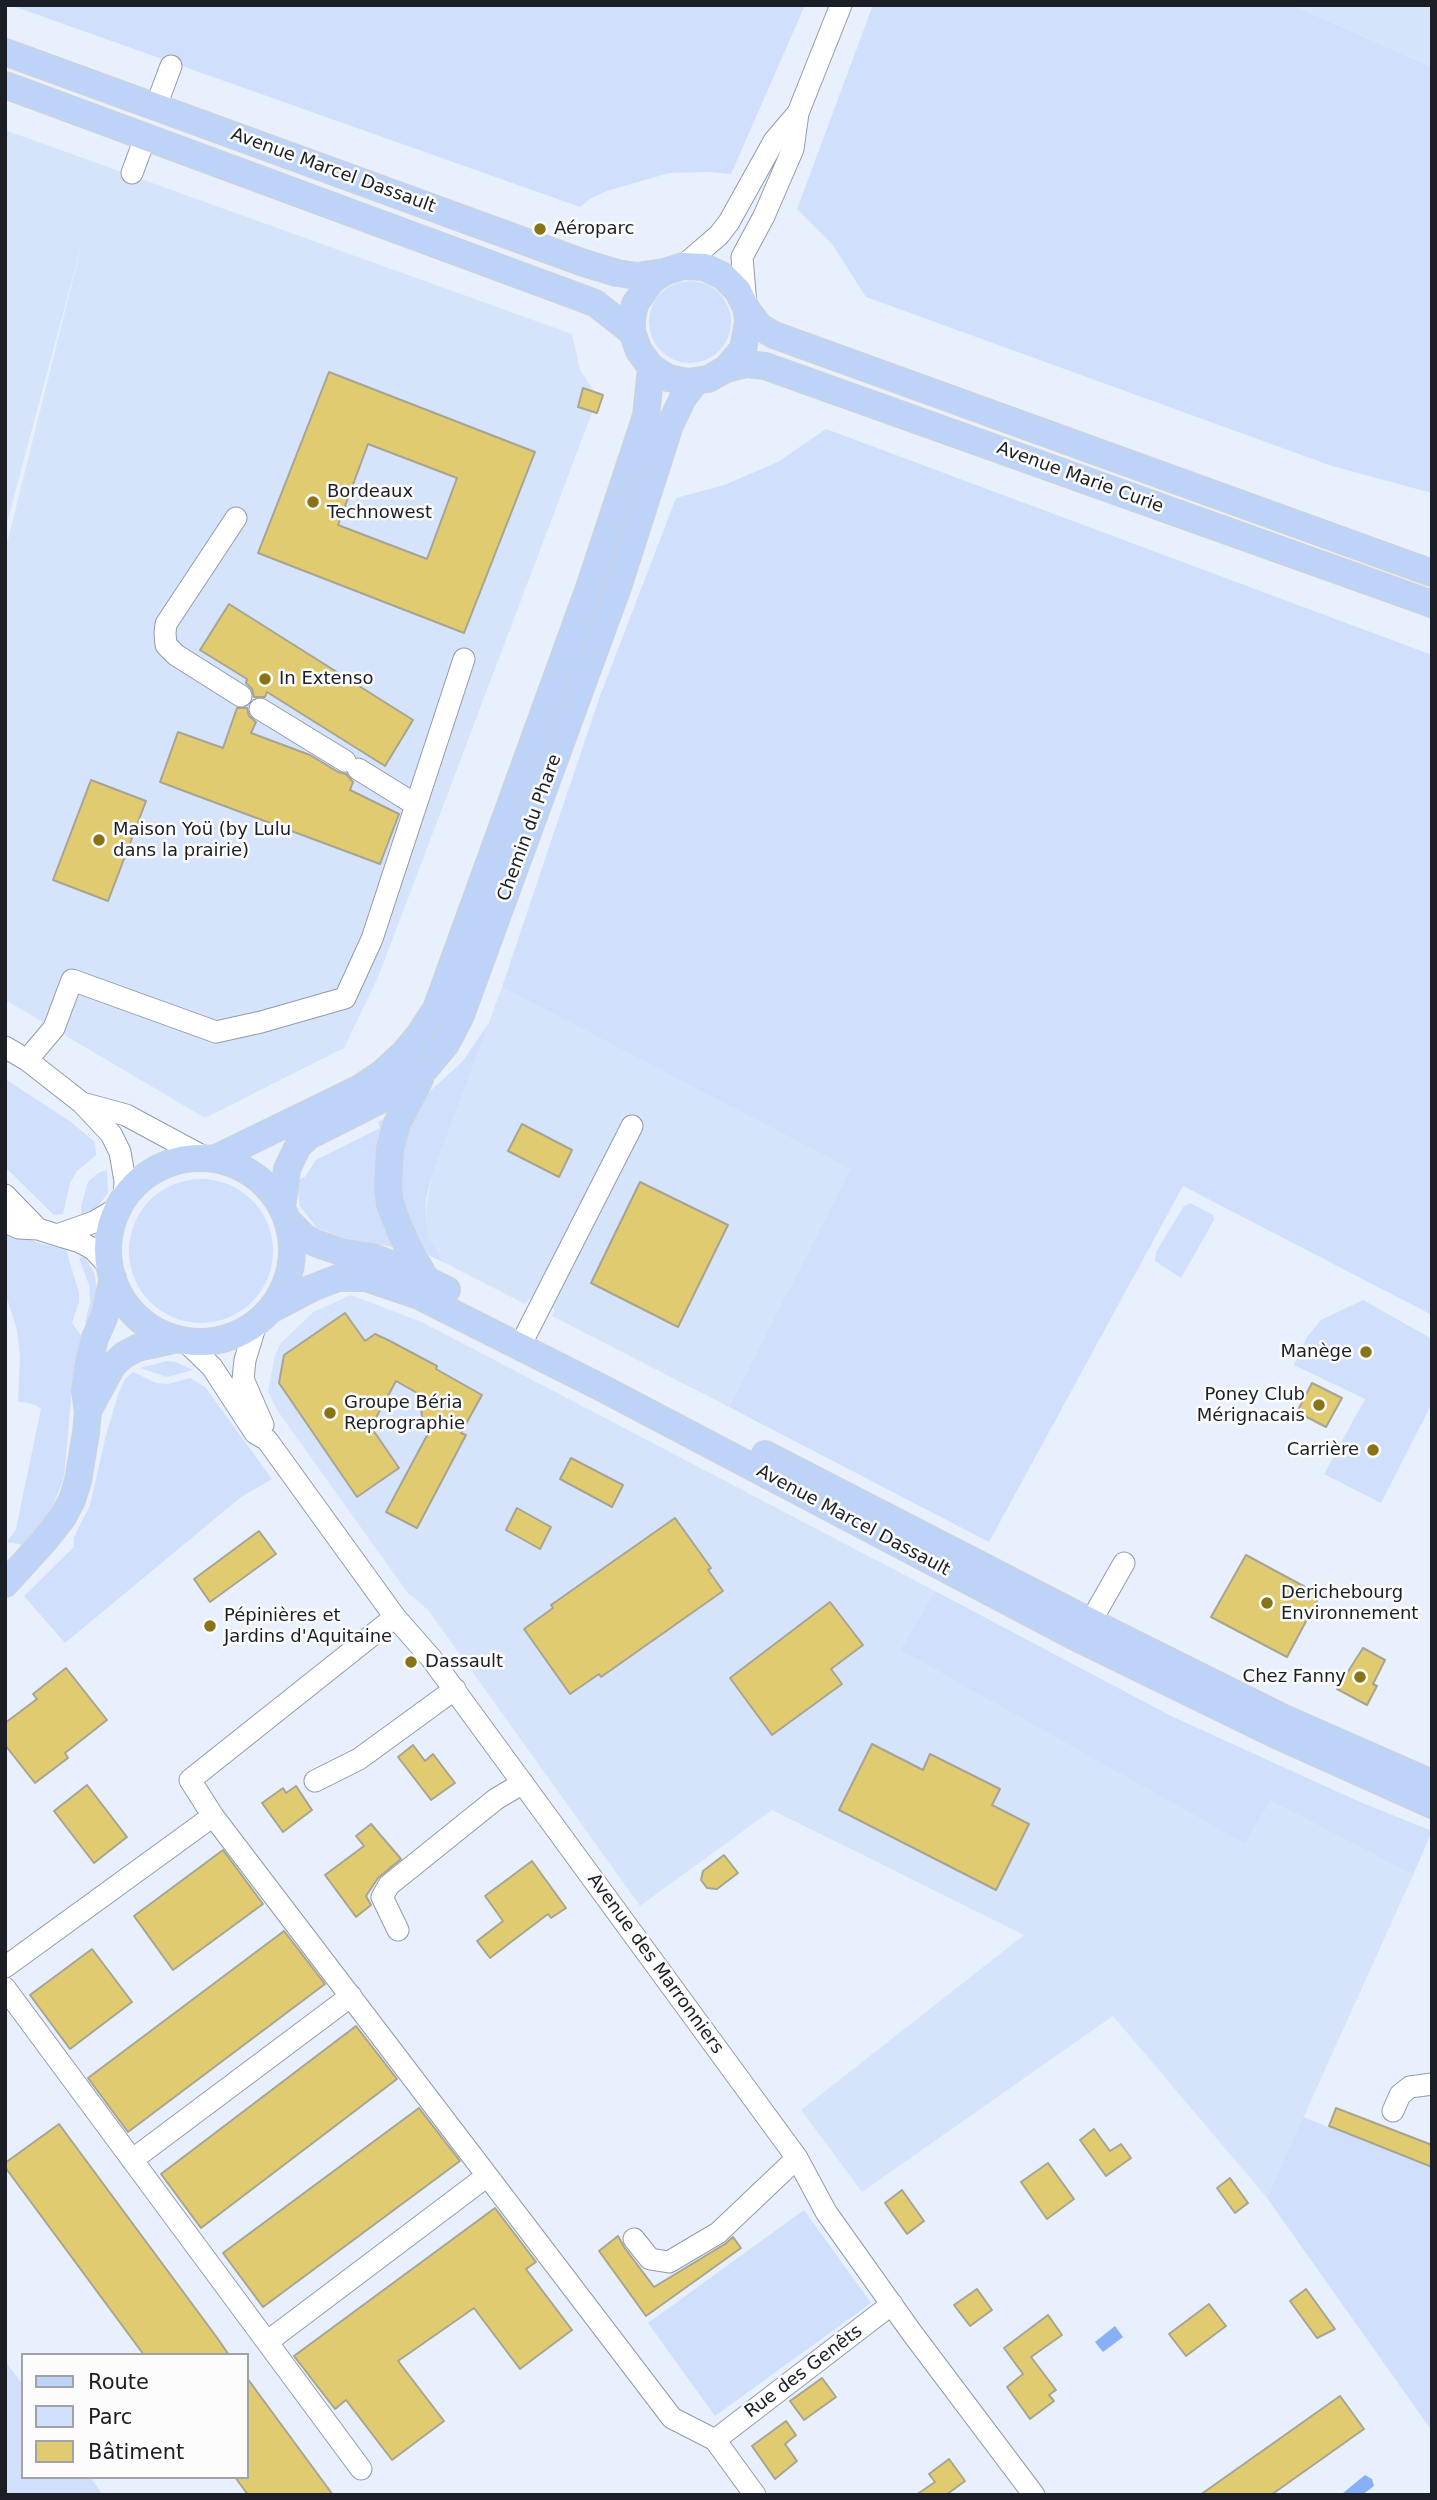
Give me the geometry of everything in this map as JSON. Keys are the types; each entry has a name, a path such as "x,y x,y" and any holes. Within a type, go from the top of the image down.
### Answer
{"main road":[{"name":"Avenue Marcel Dassault","path":"5,52 524,242 617,273 637,276 673,269"},
{"name":"Avenue Marcel Dassault","path":"5,85 586,300 602,307 632,332"},
{"path":"704,267 723,276 738,291 747,310 748,323 743,349 726,369 708,379 688,382 668,378 651,367 639,351 632,332 635,303 652,280 673,269 704,267"},
{"name":"Avenue Marie Curie","path":"747,310 760,327 774,335 1432,573"},
{"name":"Avenue Marie Curie","path":"726,369 747,364 765,366 1432,604"},
{"name":"Chemin du Phare","path":"209,1158 360,1088 381,1074 404,1053 436,1009 589,588 646,416 651,367"},
{"name":"Chemin du Phare","path":"285,1214 288,1169 298,1146 309,1136 398,1091 426,1068 446,1044 461,1015 618,587 670,425 683,398 696,381"},
{"path":"426,1068 397,1124 387,1173 390,1205 411,1254 426,1279"},
{"path":"5,1584 45,1540 72,1500 78,1481 88,1412 85,1391 89,1363 94,1338 104,1318 111,1273 108,1247 111,1227 121,1203 136,1183 159,1167 186,1158 209,1158 235,1164 254,1175 270,1189 285,1214 293,1251 287,1282 264,1316 240,1333 223,1340 181,1340 156,1331 137,1317 122,1299 111,1273"},
{"name":"Avenue Marcel Dassault","path":"285,1214 304,1237 315,1243 341,1252 372,1257 426,1279 524,1338 1086,1631 1276,1735 1432,1805"},
{"name":"Avenue Marcel Dassault","path":"264,1316 312,1288 338,1278 366,1278 524,1338"},
{"path":"88,1412 107,1374 124,1355 137,1348 181,1340"},
{"name":"Avenue Marcel Dassault","path":"1086,1631 1432,1783"}],"street":[{"path":"747,310 742,257 764,216 793,149 798,113 841,5"},
{"path":"156,106 171,66"},
{"path":"673,269 719,236 774,141 798,113"},
{"path":"132,173 145,138"},
{"path":"236,518 166,624 165,634 166,645 176,655 241,696"},
{"path":"27,1060 54,1028 72,980 216,1032 345,998 372,939 464,659"},
{"path":"260,709 416,805"},
{"path":"5,1047 27,1060 82,1103 111,1133 120,1152 125,1181 121,1203 94,1222 47,1232"},
{"path":"82,1103 126,1115 209,1158"},
{"path":"524,1338 632,1126"},
{"path":"5,1195 47,1232"},
{"path":"5,1222 80,1242 93,1249 111,1273"},
{"name":"Avenue des Marronniers","path":"264,1316 245,1360 243,1379 267,1440 395,1617 454,1689 797,2158 826,2212 1034,2495"},
{"name":"Avenue des Marronniers","path":"181,1340 212,1367 255,1433 267,1440"},
{"path":"1086,1631 1124,1563"},
{"path":"395,1617 190,1780 213,1816 672,2418 715,2440 755,2495"},
{"path":"315,1781 359,1759 454,1689"},
{"path":"398,1930 382,1897 390,1885 496,1799 523,1783"},
{"path":"5,1967 213,1816"},
{"path":"5,1988 361,2469"},
{"path":"132,2160 351,1996"},
{"path":"1393,2111 1400,2095 1410,2087 1432,2084"},
{"path":"634,2239 650,2259 669,2262 718,2232 797,2158"},
{"path":"267,2343 487,2175"},
{"name":"Rue des Genêts","path":"715,2440 892,2304"}],"shaded area":[{"path":"1292,5 1432,5 1432,67"},
{"path":"5,130 572,334 580,370 598,397 379,975 344,1048 205,1118 5,1000 5,551 83,239 5,530"},
{"path":"502,987 852,1169 729,1407 552,1316 555,1310 530,1298 525,1304 445,1263 429,1238 425,1216 431,1178"},
{"path":"351,1295 424,1323 935,1591 900,1650 1243,1842 1271,1801 1413,1875 1267,2198 1113,2016 862,2192 801,2110 1024,1935 772,1810 640,1906 428,1610 407,1592 277,1410 268,1391 275,1355 281,1343 313,1312"}],"green space":[{"path":"10,5 805,5 731,174 669,173 607,191 591,198 580,207"},
{"path":"873,5 1292,5 1432,67 1432,493 1332,466 866,297 832,244 797,209"},
{"path":"690,281 706,284 719,293 728,306 731,322 728,338 719,351 706,360 690,363 674,360 661,351 652,338 649,322 652,306 661,293 674,284"},
{"path":"826,429 1432,655 1432,1315 1183,1186 989,1542 729,1407 851,1169 502,987 600,696 676,498 724,485 778,462"},
{"path":"489,1023 431,1178 426,1199 425,1216 429,1238 445,1263 414,1248 394,1166 416,1104 462,1062"},
{"path":"5,1079 71,1122 95,1142 96,1155 77,1171 70,1183 63,1214 54,1215 5,1167"},
{"path":"394,1113 395,1244 392,1247 344,1238 317,1228 300,1206 298,1180 305,1177 316,1160 380,1128 378,1122"},
{"path":"107,1170 108,1193 96,1209 81,1219 81,1206 88,1182 98,1173"},
{"path":"201,1179 229,1185 252,1200 267,1223 273,1251 267,1279 252,1302 229,1317 201,1323 173,1317 150,1302 135,1279 129,1251 135,1223 150,1200 173,1185"},
{"path":"1190,1203 1213,1215 1214,1220 1181,1278 1155,1261 1156,1252 1184,1206"},
{"path":"5,1231 66,1249 79,1293 72,1323 85,1341 72,1388 64,1477 49,1517 28,1546 7,1542 16,1529 41,1409 36,1405 18,1401 20,1357 17,1330 5,1292"},
{"path":"84,1256 94,1273 99,1299 92,1326 85,1322 90,1303 89,1285 79,1258"},
{"name":"Manège","path":"1363,1300 1432,1339 1432,1403 1381,1503 1324,1474 1365,1399 1294,1365 1307,1337 1321,1320"},
{"path":"167,1361 193,1370 167,1377 140,1368"},
{"path":"133,1372 156,1383 168,1384 190,1378 205,1387 272,1479 241,1497 65,1643 24,1596 74,1547 74,1537 90,1505 119,1392 125,1379"},
{"path":"935,1591 1171,1716 1360,1802 1432,1831 1413,1875 1271,1801 1244,1843 900,1650"},
{"path":"1303,2117 1432,2168 1432,2431 1267,2198"},
{"path":"804,2210 871,2303 715,2416 648,2323"},
{"path":"5,2361 21,2382 21,2479 91,2479 103,2495 5,2495"}],"water":[{"path":"1115,2326 1123,2337 1103,2352 1095,2342"},
{"path":"1365,2475 1372,2479 1374,2486 1362,2495 1343,2493"}],"building":[{"name":"Bordeaux Technowest","path":"329,372 535,452 464,633 258,553","holes":["368,444 457,478 427,559 338,525"]},
{"path":"583,388 603,395 597,413 578,407"},
{"path":"229,604 413,720 385,766 267,692 265,697 254,697 252,689 246,683 247,679 200,650"},
{"path":"237,708 247,708 249,716 256,722 251,733 310,755 346,774 353,782 350,790 399,814 380,864 160,782 178,732 223,748"},
{"name":"Maison Yoü (by Lulu dans la prairie)","path":"91,780 146,801 108,901 53,880"},
{"path":"522,1124 572,1150 559,1177 508,1151"},
{"path":"640,1182 728,1225 678,1327 591,1283"},
{"name":"Groupe Béria Reprographie","path":"345,1313 365,1341 375,1334 388,1340 437,1366 436,1369 482,1395 461,1433 466,1435 417,1528 386,1512 431,1428 423,1423 419,1394 396,1381 371,1427 399,1468 357,1497 279,1383 284,1355"},
{"name":"Poney Club Mérignacais","path":"1312,1383 1342,1398 1326,1427 1297,1412"},
{"path":"571,1458 623,1485 612,1507 560,1479"},
{"path":"517,1508 551,1527 540,1549 506,1530"},
{"path":"675,1518 711,1568 708,1570 723,1591 601,1677 599,1674 570,1694 524,1629 553,1608 551,1605"},
{"path":"259,1531 276,1554 210,1602 194,1579"},
{"name":"Derichebourg Environnement","path":"1246,1555 1320,1595 1287,1657 1211,1617"},
{"path":"830,1602 863,1645 831,1669 842,1684 772,1735 730,1678"},
{"name":"Chez Fanny","path":"1363,1648 1385,1660 1373,1684 1377,1686 1367,1705 1337,1689"},
{"path":"66,1668 107,1720 65,1753 68,1758 35,1783 5,1745 5,1723 37,1699 33,1694"},
{"path":"872,1744 923,1770 930,1754 1000,1789 992,1805 1029,1824 996,1890 839,1810"},
{"path":"413,1745 425,1761 433,1754 455,1783 431,1800 398,1757"},
{"path":"87,1785 127,1837 94,1863 54,1811"},
{"path":"296,1786 312,1810 283,1832 262,1803 283,1788 286,1793"},
{"path":"371,1824 401,1859 378,1878 366,1896 371,1905 356,1917 325,1875 364,1846 356,1836"},
{"path":"223,1850 263,1904 173,1970 134,1916"},
{"path":"724,1855 738,1873 717,1889 707,1888 701,1880 703,1871"},
{"path":"532,1861 566,1908 551,1918 548,1914 490,1958 477,1941 503,1921 485,1896"},
{"path":"284,1931 325,1984 128,2132 88,2078"},
{"path":"92,1949 132,2002 70,2049 30,1995"},
{"path":"356,2026 397,2079 201,2228 161,2174"},
{"path":"419,2108 460,2161 263,2307 223,2253"},
{"path":"1336,2108 1432,2145 1432,2167 1329,2126"},
{"path":"59,2124 228,2353 143,2353 5,2167 5,2163"},
{"path":"1094,2129 1110,2151 1121,2144 1131,2158 1106,2176 1080,2140"},
{"path":"1048,2163 1074,2199 1047,2219 1021,2182"},
{"path":"1230,2178 1248,2203 1235,2213 1217,2188"},
{"path":"902,2190 924,2221 907,2234 885,2203"},
{"path":"495,2208 536,2262 526,2269 572,2330 520,2369 474,2308 398,2361 444,2421 392,2460 346,2400 335,2409 294,2356"},
{"path":"618,2236 654,2287 733,2237 741,2248 646,2316 599,2251"},
{"path":"977,2289 992,2310 970,2326 954,2305"},
{"path":"1306,2289 1335,2329 1317,2338 1290,2301"},
{"path":"1209,2304 1226,2326 1186,2356 1169,2334"},
{"path":"1048,2315 1062,2335 1031,2357 1056,2390 1049,2395 1054,2401 1030,2419 1007,2387 1023,2374 1004,2348"},
{"path":"822,2378 836,2397 804,2420 790,2401"},
{"path":"248,2379 333,2495 248,2495 236,2479 248,2479"},
{"path":"1340,2396 1364,2429 1271,2495 1200,2495"},
{"path":"786,2421 796,2435 785,2444 797,2461 775,2479 752,2446"},
{"path":"949,2459 965,2481 946,2495 916,2495 935,2482 929,2474"}],"place":[{"name":"Aéroparc","path":"540,229"},
{"name":"Bordeaux Technowest","path":"313,502"},
{"name":"In Extenso","path":"265,679"},
{"name":"Maison Yoü (by Lulu dans la prairie)","path":"99,840"},
{"name":"Manège","path":"1366,1352"},
{"name":"Poney Club Mérignacais","path":"1319,1405"},
{"name":"Groupe Béria Reprographie","path":"330,1413"},
{"name":"Carrière","path":"1373,1450"},
{"name":"Derichebourg Environnement","path":"1267,1603"},
{"name":"Pépinières et Jardins d'Aquitaine","path":"210,1626"},
{"name":"Dassault","path":"411,1662"},
{"name":"Chez Fanny","path":"1360,1677"}]}
